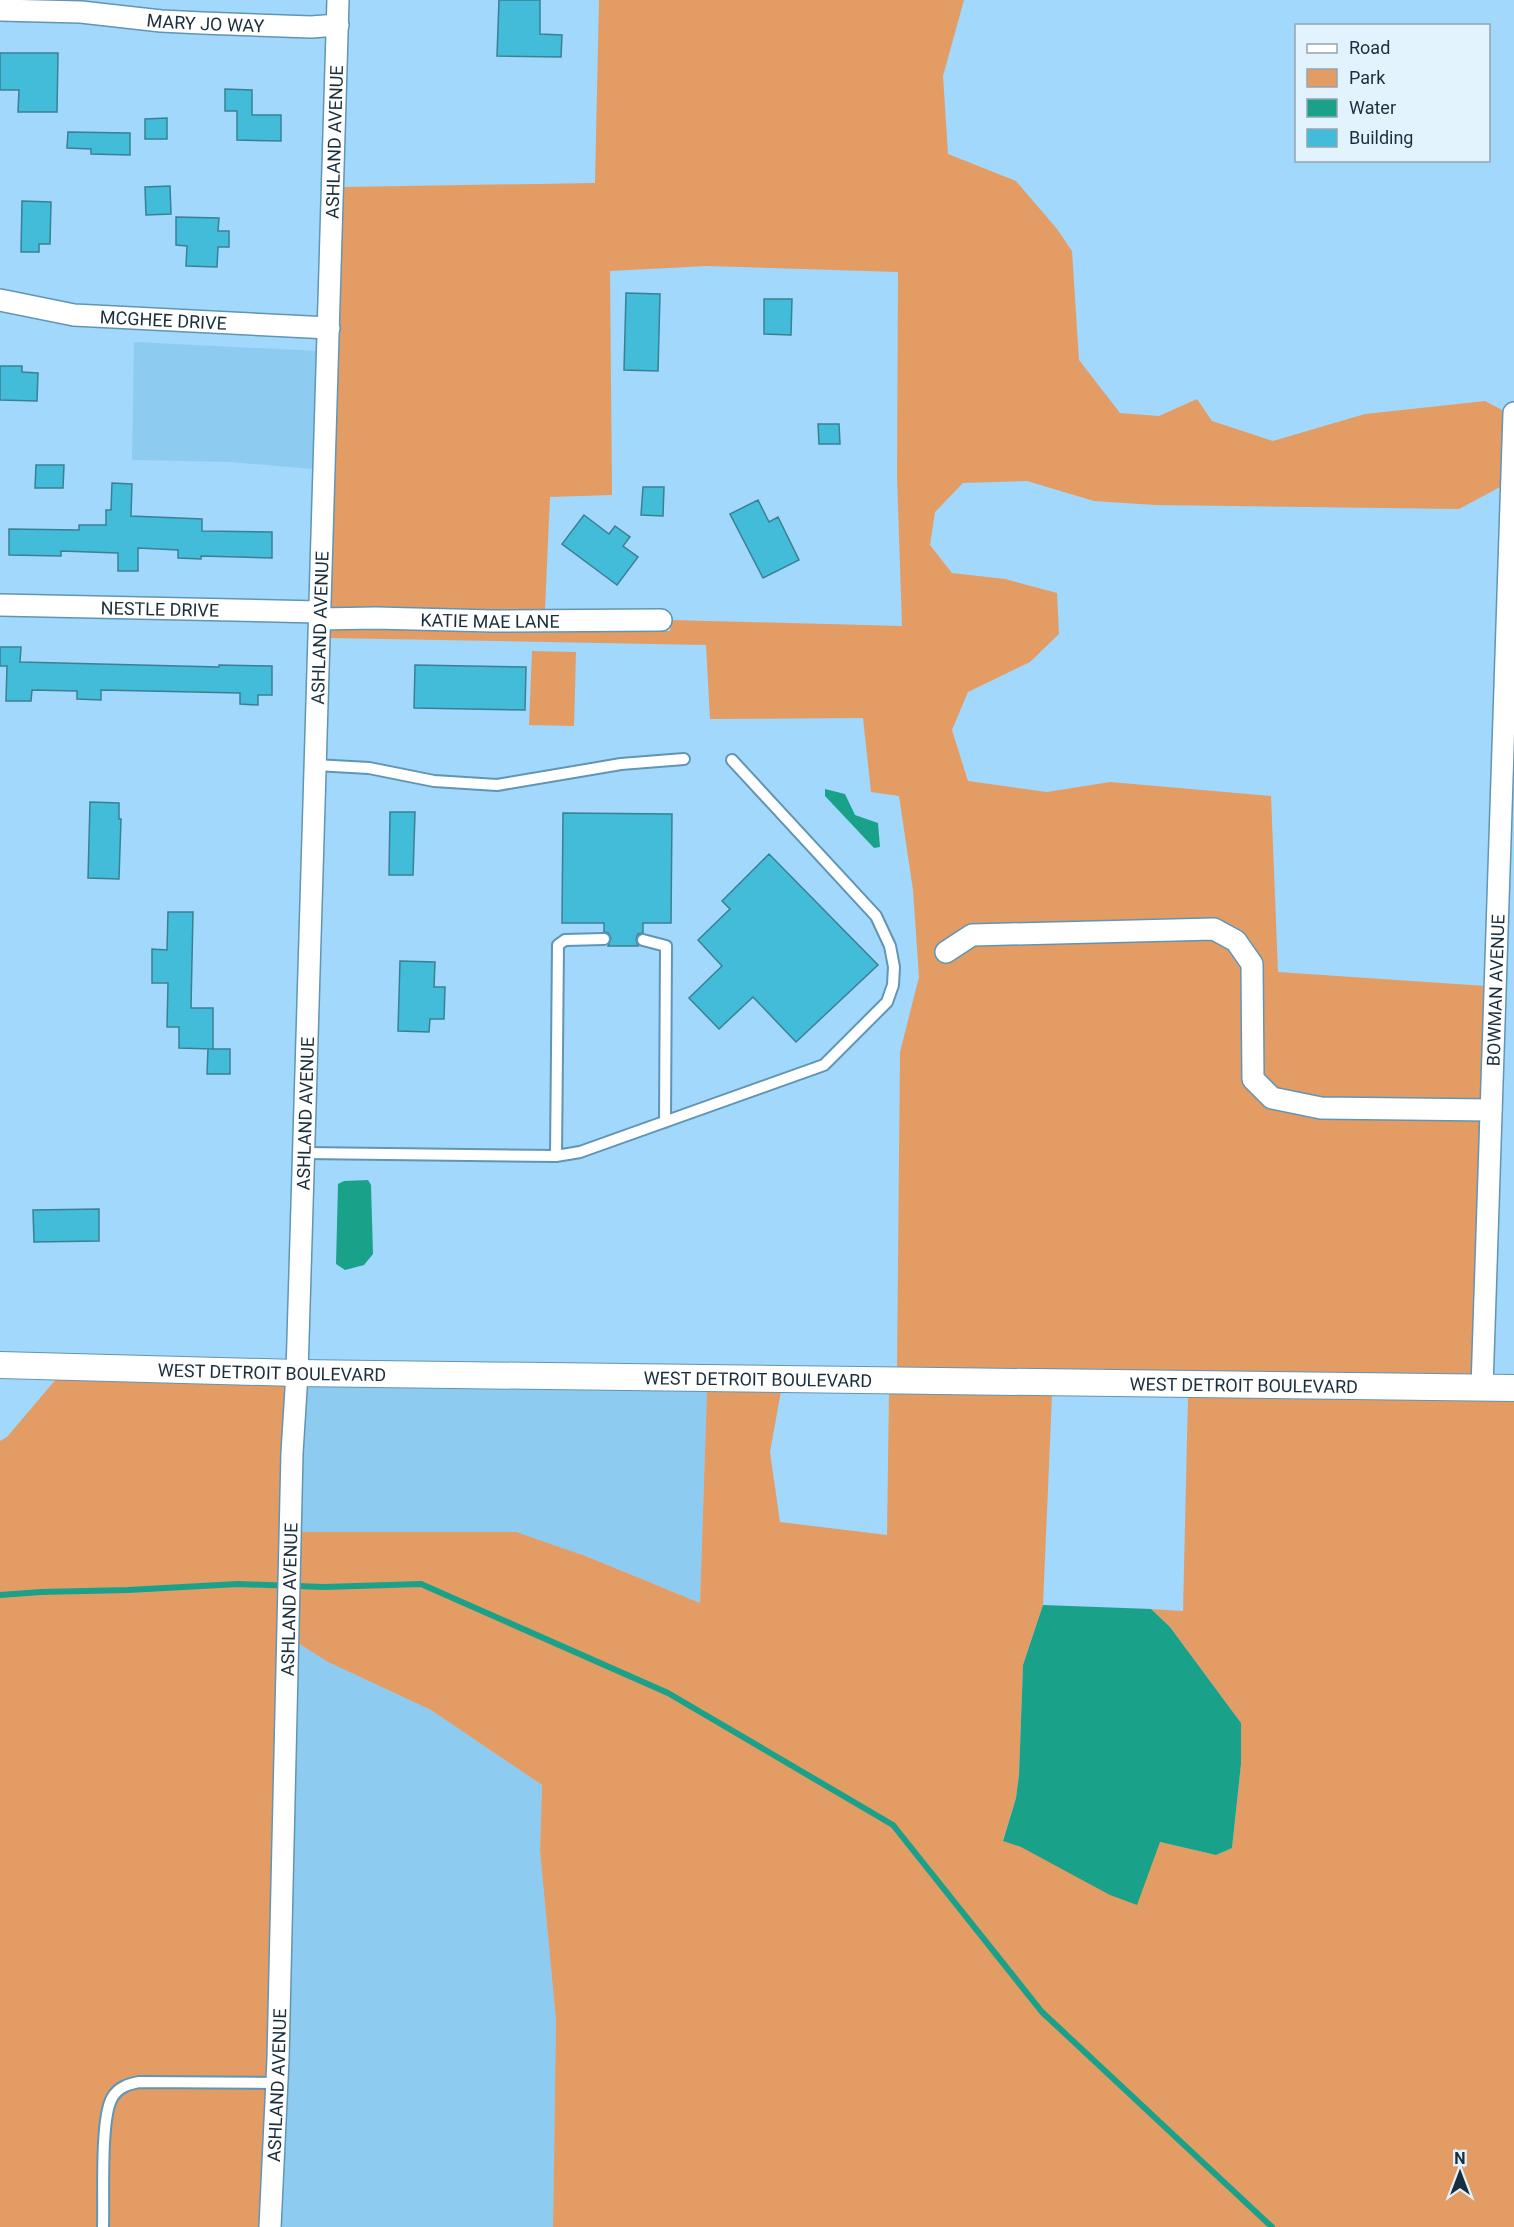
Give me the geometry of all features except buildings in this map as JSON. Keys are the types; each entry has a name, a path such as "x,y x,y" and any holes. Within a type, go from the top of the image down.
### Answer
{"street":[{"name":"ASHLAND AVENUE","path":"270,2227 277,2083 292,1453 304,1153 338,0"},
{"name":"MARY JO WAY","path":"0,10 81,12 202,23 311,27 338,25"},
{"name":"MCGHEE DRIVE","path":"0,300 74,315 329,328"},
{"name":"BOWMAN AVENUE","path":"1482,1388 1491,1110 1510,675 1514,413"},
{"name":"NESTLE DRIVE","path":"0,605 319,616"},
{"name":"KATIE MAE LANE","path":"319,616 492,621 661,620"},
{"path":"946,952 972,935 1214,929 1236,941 1252,964 1253,1079 1272,1098 1321,1108 1491,1110"},
{"name":"WEST DETROIT BOULEVARD","path":"0,1365 297,1373 1514,1389"}],"lane":[{"path":"315,765 369,768 434,781 497,786 621,764 684,759"},
{"path":"304,1153 556,1156 580,1152 824,1065 886,1002 893,985 894,967 890,946 876,916 732,760"},
{"path":"556,1156 558,945 566,940 604,939"},
{"path":"643,940 666,946 665,1122"},
{"path":"103,2227 106,2113 113,2096 124,2085 139,2082 277,2083"}],"shaded area":[{"path":"134,342 319,351 313,469 230,462 132,460"},
{"path":"306,1384 707,1390 700,1603 588,1557 300,1532"},
{"path":"298,1643 328,1662 431,1710 542,1785 540,1851 556,2021 553,2227 280,2227"}],"green space":[{"path":"599,0 964,0 943,76 948,154 1016,181 1057,229 1072,251 1079,360 1120,413 1159,416 1197,399 1212,421 1273,441 1365,414 1485,401 1504,411 1502,486 1459,509 1155,505 1094,501 1027,481 963,483 935,512 930,545 952,573 1005,579 1057,593 1059,634 1030,662 968,692 952,730 968,781 1047,792 1110,782 1271,796 1278,972 1486,986 1473,1377 897,1370 900,1052 919,977 913,890 899,796 871,792 863,718 710,719 706,645 329,638 329,630 376,629 492,633 670,631 671,620 902,626 897,476 898,272 707,266 610,271 612,495 550,497 545,610 330,607 343,187 595,183"},
{"path":"532,651 576,652 574,726 529,725"},
{"path":"57,1378 286,1384 268,2058 260,2227 0,2227 0,1441 7,1437"},
{"path":"707,1390 781,1391 770,1452 780,1522 887,1535 889,1393 1052,1395 1043,1605 1023,1665 1019,1775 1016,1798 1003,1840 1021,1847 1160,1842 1216,1855 1232,1848 1241,1764 1241,1723 1170,1627 1151,1609 1183,1611 1188,1397 1514,1400 1514,2227 553,2227 556,2021 540,1851 542,1785 431,1710 328,1662 298,1643 300,1532 516,1532 588,1557 700,1603"}],"water":[{"path":"825,789 845,794 855,815 878,823 880,847 874,848 825,796"},
{"path":"368,1180 371,1185 373,1254 364,1265 345,1270 336,1264 338,1184 344,1181"},
{"path":"1043,1605 1151,1609 1170,1627 1241,1723 1241,1764 1232,1848 1216,1855 1160,1842 1137,1905 1110,1895 1021,1847 1003,1841 1016,1798 1019,1775 1023,1665"}],"waterway":[{"path":"0,1595 238,1584 324,1587 421,1584 668,1693 893,1825 1042,2012 1272,2227"}]}
